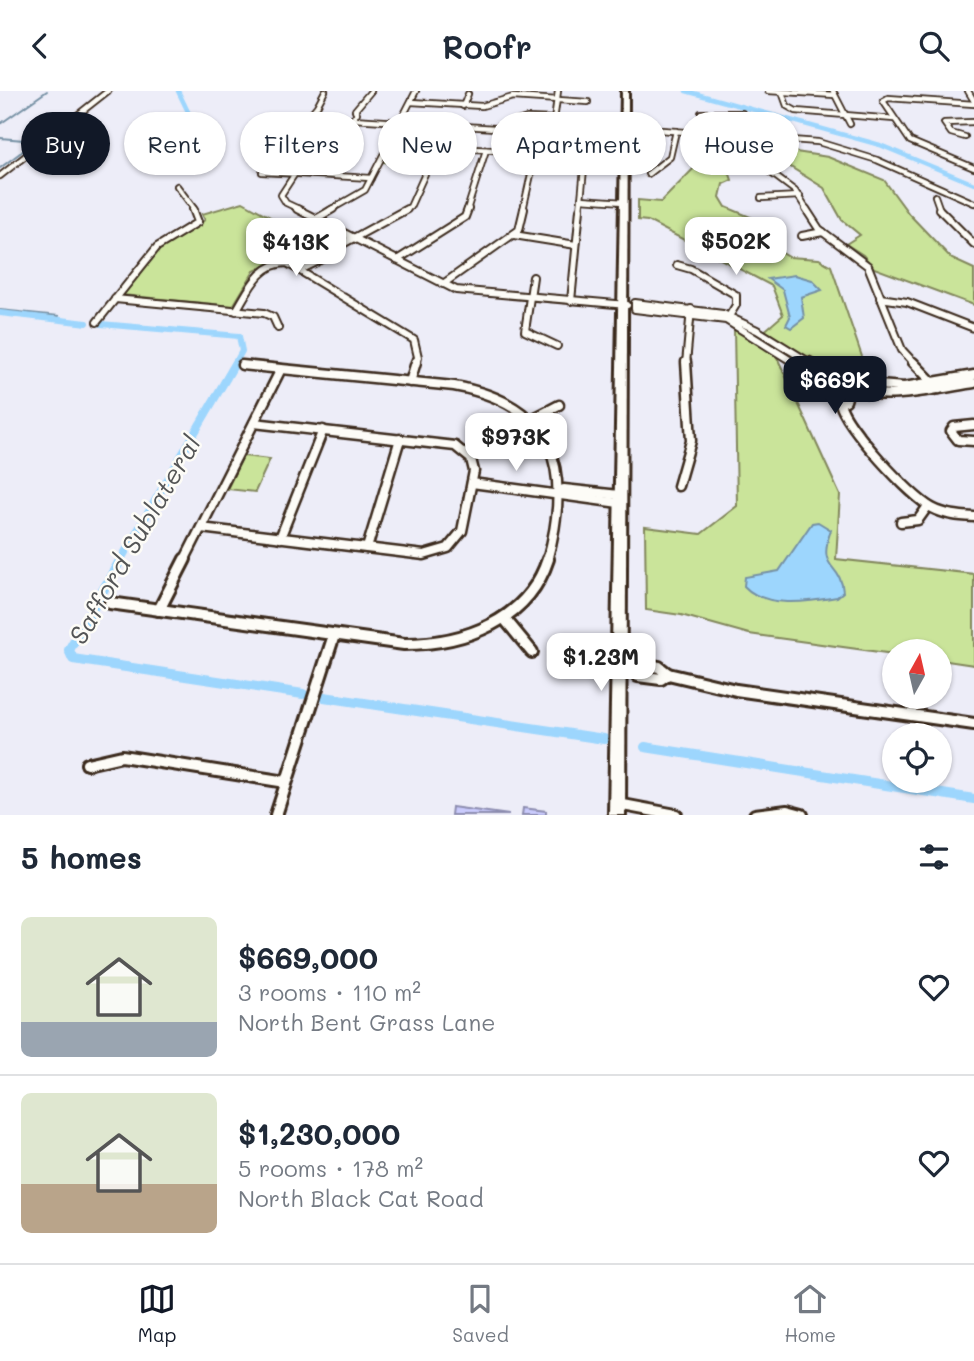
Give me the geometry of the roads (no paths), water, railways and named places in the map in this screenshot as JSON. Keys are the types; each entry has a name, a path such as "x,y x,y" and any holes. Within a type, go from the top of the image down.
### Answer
{"main road":[{"path":"625,91 627,112"},
{"path":"617,810 626,668 619,499 626,175"}],"street":[{"path":"0,176 108,91"},
{"path":"310,112 317,106 316,103 325,91"},
{"path":"359,112 371,91"},
{"path":"406,112 416,91"},
{"path":"554,112 558,91"},
{"path":"768,91 834,93 850,124"},
{"path":"971,91 974,102 888,98 883,101 905,137 974,168"},
{"path":"782,92 787,106 792,110 894,119"},
{"path":"463,106 468,94"},
{"path":"411,102 487,106 513,97 588,102"},
{"path":"965,137 951,133 944,123 974,122"},
{"path":"666,130 680,131"},
{"path":"666,162 672,156 677,142 676,131"},
{"path":"799,139 835,146 877,160 974,203"},
{"path":"477,149 491,150"},
{"path":"397,260 465,217 486,150"},
{"path":"316,219 361,194 378,165"},
{"path":"294,175 282,198 316,219 443,284 464,291 633,306 635,309 691,311 727,318 813,374 824,379 828,377 853,389 889,395 974,383"},
{"path":"334,175 371,178"},
{"path":"302,269 413,204 425,175"},
{"path":"443,284 514,235 520,225 531,175"},
{"path":"570,301 583,175"},
{"path":"773,175 800,196 812,220 823,232 864,261 902,350 939,389"},
{"path":"97,322 157,247 198,222 198,215 177,186"},
{"path":"942,189 934,193 940,212 974,244"},
{"path":"936,196 950,193"},
{"path":"761,198 800,196"},
{"path":"581,199 624,202"},
{"path":"802,236 823,232"},
{"path":"514,235 542,242 576,244"},
{"path":"236,311 259,274 281,262 302,269 414,340 418,357 410,382"},
{"path":"677,265 734,292 738,300 727,318"},
{"path":"533,277 526,331 557,346"},
{"path":"880,298 907,302 974,328"},
{"path":"115,299 269,314 277,322 278,328"},
{"path":"678,486 691,441 685,351 691,311"},
{"path":"110,603 404,644 432,644 469,636 503,618 524,599 544,568 552,541 557,470 553,451 532,419 511,404 485,392 242,365"},
{"path":"159,610 281,369"},
{"path":"974,375 894,388 854,383 838,391 835,398 840,403 849,425 883,460 907,491 943,513 974,517"},
{"path":"532,419 559,405"},
{"path":"201,528 424,555 448,548 462,531 474,471 465,451 447,444 254,423"},
{"path":"974,425 954,427 951,431 958,440 974,440"},
{"path":"280,538 323,431"},
{"path":"366,548 400,439"},
{"path":"472,483 557,492 564,497 619,499"},
{"path":"901,522 914,524 922,519 928,506"},
{"path":"503,618 532,652"},
{"path":"276,815 334,635"},
{"path":"626,668 638,676 661,679 668,674 736,690 974,724"},
{"path":"87,764 122,756 286,782"},
{"path":"617,810 676,815"},
{"path":"755,815 788,811 802,815"}],"water":[{"path":"795,275 812,280 822,290 801,297 804,318 791,328 786,325 790,317 783,290 768,279"},
{"path":"818,522 831,530 826,553 838,575 843,592 837,597 788,602 763,598 744,586 745,577 779,571 812,523"}],"waterway":[{"path":"0,124 47,91"},
{"path":"178,91 188,112"},
{"path":"686,91 880,145 974,184"},
{"path":"0,138 36,141 0,168"},
{"name":"Safford Sublateral","path":"0,310 59,316"},
{"name":"Safford Sublateral","path":"0,313 87,323"},
{"name":"Safford Sublateral","path":"101,324 239,336 242,351 235,364"},
{"name":"Safford Sublateral","path":"120,561 236,362"},
{"name":"Safford Sublateral","path":"121,559 69,650 73,659 303,694"},
{"name":"Safford Sublateral","path":"324,697 604,739"},
{"name":"Safford Sublateral","path":"645,747 974,799"}]}
